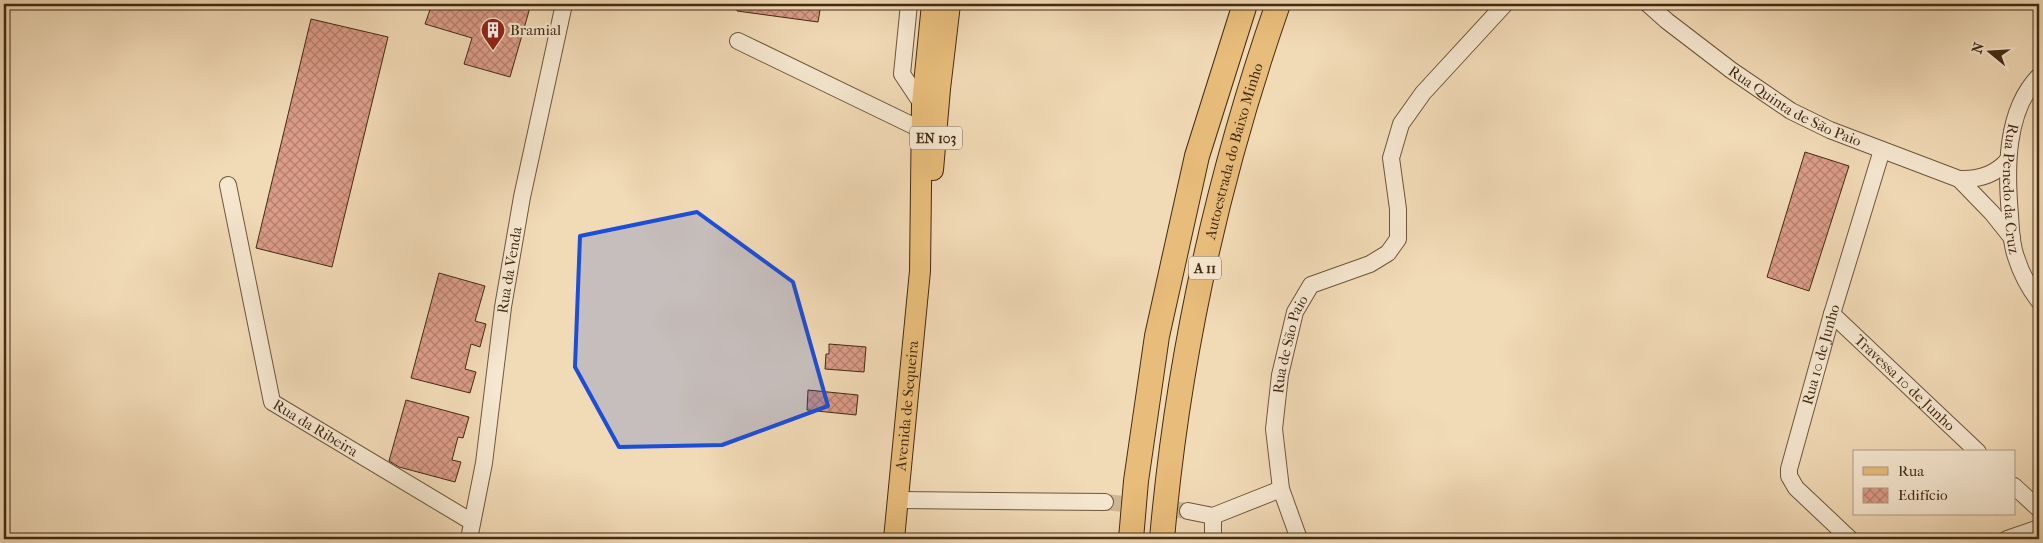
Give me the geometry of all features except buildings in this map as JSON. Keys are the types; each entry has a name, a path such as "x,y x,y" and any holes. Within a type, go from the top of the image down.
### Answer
{"highway":[{"name":"A 11","path":"1131,539 1136,480 1157,336 1198,156 1245,4"},
{"name":"Autoestrada do Baixo Minho","path":"1162,539 1167,479 1191,330 1227,166 1278,4"}],"main road":[{"name":"Avenida de Sequeira","path":"920,271 922,104 917,80 945,5"},
{"name":"Avenida de Sequeira","path":"894,539 920,271 929,220 945,42 945,5"}],"street":[{"name":"Rua da Venda","path":"469,539 484,463 503,308 522,196 564,4"},
{"path":"909,4 902,74 917,80 937,63 945,42"},
{"name":"Rua de São Paio","path":"1299,539 1281,489 1274,429 1280,375 1295,312 1311,286 1370,264 1388,253 1398,239 1398,209 1390,158 1401,124 1422,93 1505,4"},
{"name":"Rua Quinta de São Paio","path":"1648,4 1667,21 1724,64 1791,111 1882,150 1950,174 1959,179 1986,205 2012,238"},
{"path":"738,41 922,130"},
{"name":"Rua Penedo da Cruz","path":"2039,76 2031,85 2016,117 2008,160 2007,188 2015,256 2039,301"},
{"name":"Rua 10 de Junho","path":"1850,539 1796,488 1789,476 1790,465 1832,314 1882,150"},
{"path":"1959,179 1969,180 1993,173 2008,160"},
{"name":"Rua da Ribeira","path":"228,185 272,402 472,522"},
{"name":"Travessa 10 de Junho","path":"1832,314 1976,450"},
{"path":"2016,488 2039,509"},
{"path":"1188,511 1213,516 1281,489"},
{"path":"898,500 1105,502"},
{"path":"1213,516 1213,539"},
{"path":"2007,539 2039,528"}],"highlighted area":[{"path":"697,212 793,282 828,406 722,445 619,447 575,367 580,236"}],"tunnel":[{"path":"1105,502 1188,511"}],"place":[{"name":"Bramial","path":"493,51"}]}
